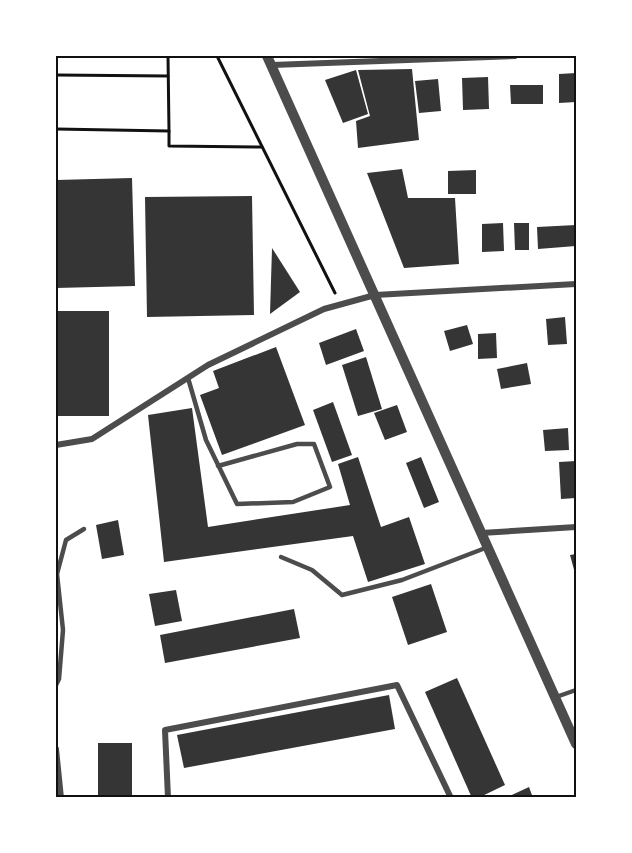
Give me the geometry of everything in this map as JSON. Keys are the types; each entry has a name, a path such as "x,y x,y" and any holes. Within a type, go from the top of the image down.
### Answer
{"street":[{"path":"516,56 270,60 576,744"},
{"path":"56,445 92,439 208,365 324,309 375,295 576,284"},
{"path":"482,533 576,527"},
{"path":"168,798 165,730 397,685 451,798"},
{"path":"56,749 61,798"}],"lane":[{"path":"188,378 206,440 218,466 237,504 293,502 330,487 314,444 297,444 218,466"},
{"path":"56,685 59,679 63,630 57,574 66,540 84,529"},
{"path":"281,557 312,570 342,595 402,580 488,547"},
{"path":"556,697 576,690"}],"path":[{"path":"168,56 169,146 262,147"},
{"path":"217,56 341,304"},
{"path":"56,75 168,76"},
{"path":"56,129 169,131"}],"building":[{"path":"412,69 419,140 358,148 356,121 370,116 358,70"},
{"path":"356,70 368,114 343,123 325,80"},
{"path":"576,73 576,102 559,103 559,74"},
{"path":"488,77 489,109 463,110 462,78"},
{"path":"438,79 441,111 419,113 415,81"},
{"path":"510,85 543,85 543,104 511,104"},
{"path":"402,169 408,198 455,198 459,264 404,268 367,173"},
{"path":"476,170 476,194 448,194 448,171"},
{"path":"132,178 135,286 56,288 56,180"},
{"path":"252,196 254,315 147,317 145,197"},
{"path":"503,223 504,251 482,252 482,224"},
{"path":"514,223 529,223 529,250 515,250"},
{"path":"576,225 576,246 538,249 537,227"},
{"path":"272,248 300,292 270,314"},
{"path":"56,311 109,311 109,416 56,416"},
{"path":"565,317 567,344 548,345 546,319"},
{"path":"467,325 473,344 450,351 444,331"},
{"path":"356,329 364,351 326,365 319,343"},
{"path":"496,333 497,358 478,359 478,334"},
{"path":"276,347 305,425 222,455 200,395 219,388 213,371"},
{"path":"366,357 382,409 358,416 342,365"},
{"path":"527,363 531,384 501,389 497,369"},
{"path":"333,402 352,455 332,462 313,410"},
{"path":"397,405 407,432 385,440 374,413"},
{"path":"192,408 208,527 350,505 338,464 358,457 381,527 409,517 425,564 368,582 353,536 164,562 148,415"},
{"path":"568,428 569,450 545,451 543,430"},
{"path":"421,457 439,502 424,508 406,463"},
{"path":"576,461 576,498 561,499 559,462"},
{"path":"118,520 124,555 102,559 96,525"},
{"path":"576,554 576,577 570,555"},
{"path":"431,584 447,632 408,645 392,597"},
{"path":"176,590 182,621 155,626 149,594"},
{"path":"294,609 300,638 165,663 160,635"},
{"path":"457,678 505,785 478,798 472,798 425,692"},
{"path":"389,695 395,729 184,768 177,735"},
{"path":"98,743 132,743 132,798 98,798"},
{"path":"529,787 533,798 505,798"}]}
